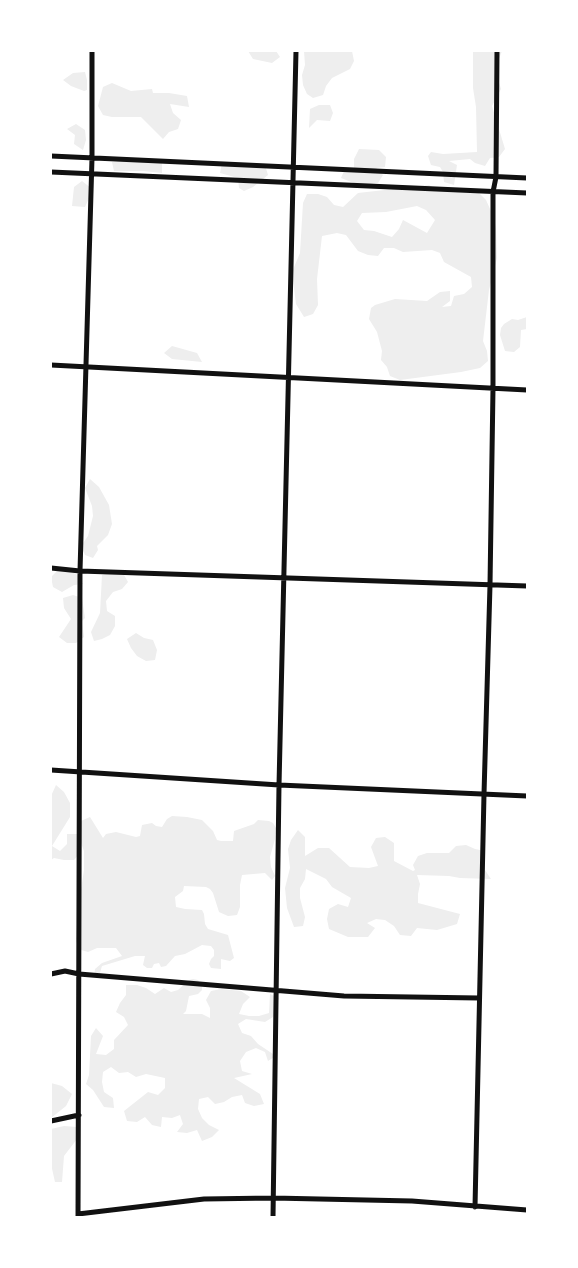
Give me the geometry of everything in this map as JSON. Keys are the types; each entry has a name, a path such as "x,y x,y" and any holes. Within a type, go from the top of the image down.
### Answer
{"street":[{"path":"92,51 92,158 80,571 78,1215 204,1199 273,1198 412,1201 527,1210"},
{"path":"273,1217 278,785 296,51"},
{"path":"475,1207 490,585 493,192 496,177 497,51"},
{"path":"51,156 527,178"},
{"path":"51,172 527,193"},
{"path":"51,365 527,390"},
{"path":"51,568 80,571 527,586"},
{"path":"51,770 278,785 527,796"},
{"path":"51,974 65,971 79,974 275,992 344,996 479,998"},
{"path":"51,1121 79,1115"}],"shaded area":[{"path":"248,51 276,51 280,57 272,63 253,59"},
{"path":"304,51 352,51 354,61 350,69 332,78 326,86 323,95 313,98 307,94 303,85"},
{"path":"473,51 502,51 495,69 501,89 492,106 505,149 499,157 490,158 485,166 475,163 470,159 449,161 457,165 454,185 444,182 443,172 440,167 431,165 428,156 431,152 443,154 477,152"},
{"path":"85,72 87,90 84,91 71,86 63,80 73,73"},
{"path":"112,83 131,91 152,89 153,93 187,96 189,107 170,104 173,113 181,120 178,129 169,132 163,139 141,117 112,117 103,115 98,106 103,87"},
{"path":"319,105 330,105 333,113 330,121 317,120 309,128 310,109"},
{"path":"76,124 85,130 86,140 83,150 74,144 75,135 67,129"},
{"path":"359,149 379,150 386,157 385,167 376,168 383,175 378,183 359,185 341,178 345,169 354,170 354,159"},
{"path":"112,162 162,163 162,173 114,171"},
{"path":"222,163 265,165 268,175 253,187 244,191 239,188 238,178 220,173"},
{"path":"82,181 91,188 89,198 85,207 72,206 74,187"},
{"path":"429,185 438,190 478,192 486,200 494,218 497,258 489,290 483,341 488,361 480,368 400,380 390,376 387,367 381,360 382,351 377,332 369,319 371,308 395,299 427,301 440,292 450,291 450,301 442,307 451,306 454,296 464,294 472,287 471,277 444,262 440,253 432,250 403,252 394,248 384,248 378,256 368,255 358,251 346,235 337,233 322,236 317,279 318,305 313,314 304,317 296,304 292,272 300,253 303,203 307,194 318,194 327,197 334,205 343,207 358,193","holes":["417,206 426,210 435,220 427,233 403,220 399,229 392,237 364,230 357,221 362,213 386,212"]},
{"path":"527,317 527,329 521,330 520,347 514,352 505,351 500,335 501,328 512,319 518,320"},
{"path":"172,346 197,353 202,362 172,359 164,353"},
{"path":"90,479 99,487 109,505 112,524 108,535 97,546 98,550 93,558 85,555 81,546 88,536 93,516 92,506 85,488"},
{"path":"58,570 69,571 78,575 83,584 74,585 62,592 53,587 51,577"},
{"path":"113,572 123,573 128,582 122,589 113,592 106,601 107,611 115,616 115,626 110,635 94,641 91,632 100,613 102,575"},
{"path":"73,595 82,598 85,618 82,621 84,637 76,643 67,643 59,637 71,619 64,608 63,598"},
{"path":"136,633 144,638 153,640 157,650 155,660 146,661 137,656 131,648 127,639"},
{"path":"56,785 64,792 70,803 70,817 52,846 60,851 67,844 67,834 77,834 81,821 90,817 103,838 106,834 116,832 136,837 140,836 142,825 152,823 162,827 167,819 172,816 202,820 213,831 217,840 221,841 233,841 234,831 254,824 258,820 273,823 276,828 270,857 271,867 275,876 272,880 265,873 242,875 240,907 237,915 228,916 219,912 213,893 206,887 184,886 183,891 175,897 176,907 202,910 208,929 228,935 234,958 230,961 221,959 221,969 211,968 209,964 214,956 214,950 211,946 202,945 185,954 175,956 166,966 161,967 159,963 154,964 152,968 147,968 143,965 145,956 135,956 102,966 99,976 94,976 95,969 102,963 122,956 116,948 97,948 88,952 78,949 76,939 84,870 84,851 81,843 81,852 74,860 54,858 51,860 51,796"},
{"path":"298,830 305,837 305,856 318,848 329,848 350,867 369,868 378,866 371,847 376,838 385,837 394,843 394,861 413,871 415,870 413,865 418,856 427,853 449,853 456,846 466,845 485,851 485,870 491,879 417,875 420,884 418,903 460,914 457,924 437,930 417,928 411,936 400,935 394,926 385,920 376,919 367,923 375,928 368,937 348,937 329,929 327,919 329,909 338,904 348,907 351,898 332,887 326,879 306,869 305,879 300,888 300,898 305,917 303,926 294,927 287,908 285,888 290,868 288,849 291,840"},
{"path":"189,980 198,980 202,985 202,990 198,994 189,996 186,1011 183,1014 202,1014 210,1018 210,1008 206,1000 211,991 221,989 241,991 250,997 243,1004 239,1014 249,1016 269,1013 270,994 279,998 273,1017 265,1022 246,1019 238,1024 242,1033 251,1036 258,1044 276,1056 268,1061 265,1052 256,1048 246,1052 240,1061 242,1071 252,1074 234,1078 260,1094 264,1104 254,1106 245,1103 242,1095 215,1104 208,1097 199,1099 198,1109 202,1118 209,1125 219,1130 212,1137 202,1141 197,1130 187,1133 177,1132 183,1124 180,1115 172,1118 162,1117 161,1127 152,1125 145,1117 137,1122 127,1121 124,1111 148,1092 158,1095 165,1088 165,1078 146,1074 136,1077 128,1072 119,1073 111,1067 103,1072 102,1082 104,1092 113,1098 114,1108 104,1107 93,1090 86,1084 89,1075 91,1036 96,1028 103,1036 96,1054 106,1055 114,1049 114,1040 128,1025 124,1017 116,1012 126,995 126,985 137,985 155,994 164,988 171,992 178,990"},
{"path":"51,1083 62,1086 72,1094 66,1106 51,1118"},
{"path":"64,1126 77,1127 77,1139 64,1156 62,1182 55,1182 51,1164 51,1129"}]}
